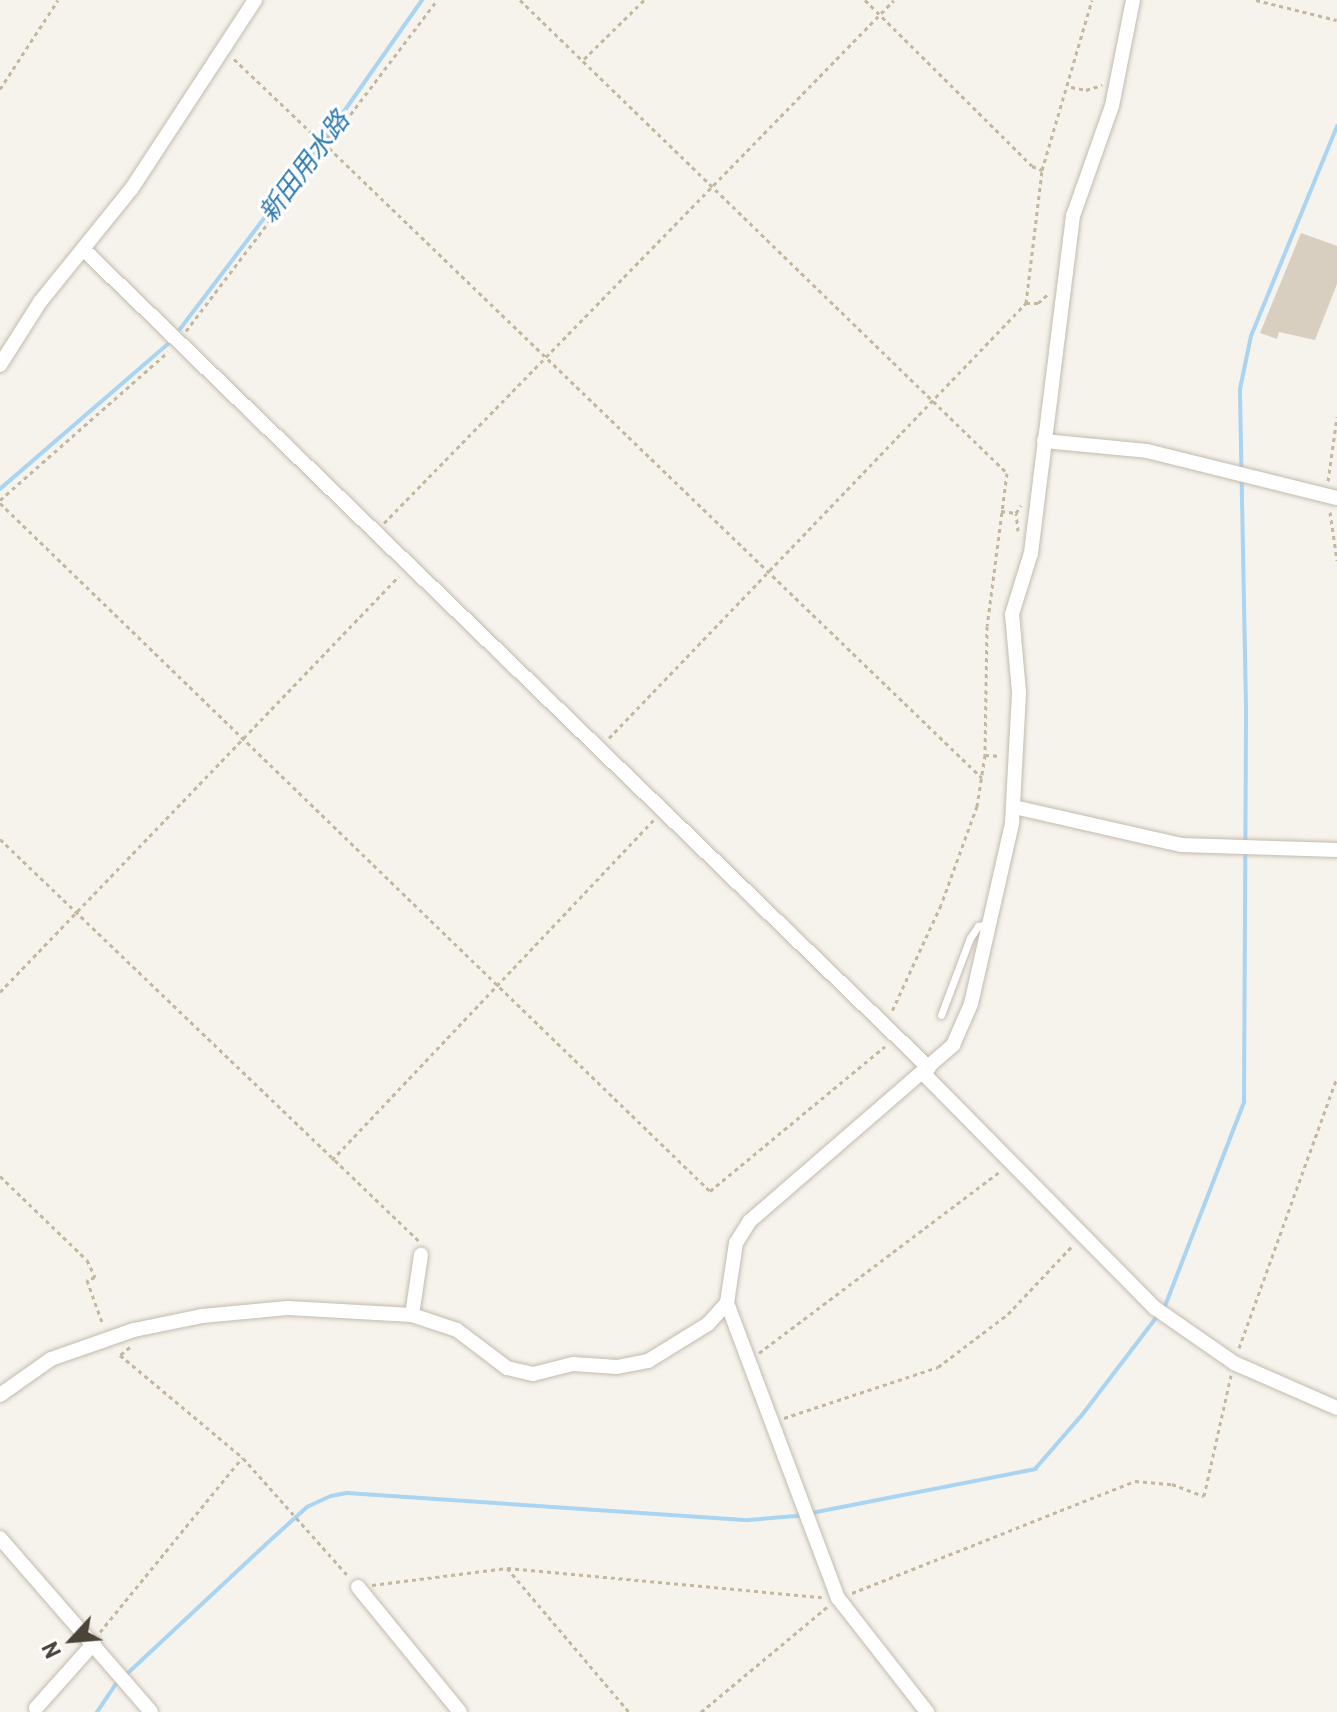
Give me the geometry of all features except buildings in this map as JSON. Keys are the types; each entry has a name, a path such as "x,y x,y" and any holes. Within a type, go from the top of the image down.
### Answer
{"street":[{"path":"0,365 40,302 132,188 255,0"},
{"path":"0,1395 31,1369 108,1339 202,1316 288,1308 412,1315 457,1330 507,1368 543,1374 573,1364 617,1367 648,1361 708,1324 727,1303 742,1230 926,1071 961,1033 1014,807 1019,665 1012,614 1031,553 1073,216 1092,173 1117,81 1133,0"},
{"path":"84,250 884,1020 926,1071 1012,1163 1155,1308 1234,1363 1337,1408"},
{"path":"1044,441 1147,451 1337,498"},
{"path":"1014,807 1181,845 1337,850"},
{"path":"412,1315 420,1262"},
{"path":"727,1303 838,1598 927,1712"},
{"path":"0,1538 151,1712"},
{"path":"358,1587 460,1712"},
{"path":"36,1708 93,1642"}],"lane":[{"path":"941,1015 970,938 978,926 988,924"}],"path":[{"path":"0,89 58,0"},
{"path":"437,0 329,148 179,340 0,502 710,1191 900,1036"},
{"path":"520,0 1007,473 987,626 982,779 941,905 884,1020"},
{"path":"584,60 644,0"},
{"path":"865,0 1032,166 1042,170"},
{"path":"376,532 711,184 894,0"},
{"path":"600,746 1026,303 1042,170 1070,87 1092,0"},
{"path":"1256,0 1337,20"},
{"path":"223,48 317,138 322,130 333,141"},
{"path":"1070,87 1079,90 1117,81"},
{"path":"329,148 767,575 982,779"},
{"path":"1026,303 1038,303"},
{"path":"1001,511 1016,513"},
{"path":"0,992 410,564"},
{"path":"985,755 997,757"},
{"path":"332,1160 496,981 665,807"},
{"path":"0,839 419,1241 420,1262"},
{"path":"701,1712 838,1598 938,1563 1135,1481 1172,1484 1204,1496 1234,1363 1337,1078"},
{"path":"750,1361 1012,1163"},
{"path":"0,1176 87,1260 95,1277 87,1280 108,1339"},
{"path":"771,1423 938,1367 1008,1314 1084,1234"},
{"path":"148,1327 120,1355 243,1458 358,1587 507,1568 838,1598"},
{"path":"93,1642 243,1458"},
{"path":"507,1568 629,1712"}],"waterway":[{"name":"新田用水路","path":"180,329 331,130 422,0"},
{"path":"97,1712 115,1685 265,1545 307,1507 331,1496 347,1493 748,1520 796,1516 1035,1469 1082,1415 1165,1306 1244,1102 1246,707 1240,389 1251,336 1337,126"},
{"name":"新田用水路","path":"0,489 167,345"}]}
